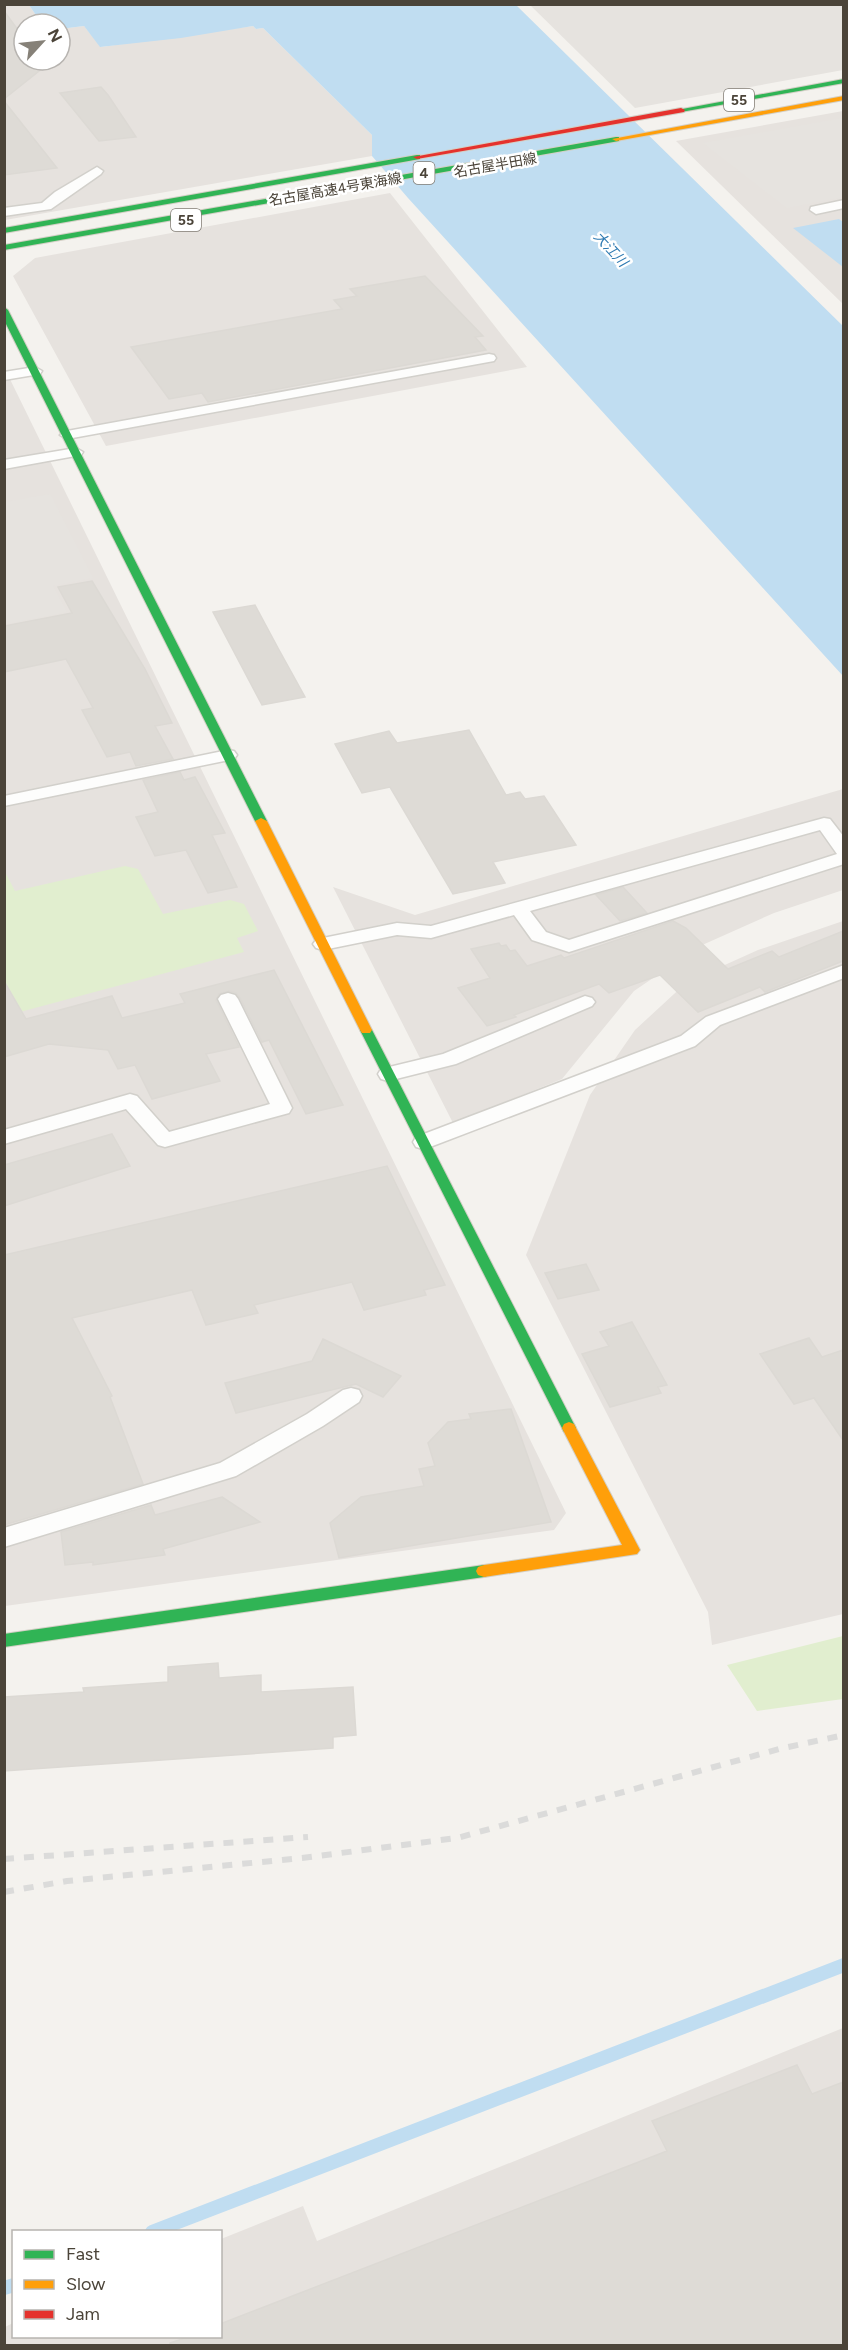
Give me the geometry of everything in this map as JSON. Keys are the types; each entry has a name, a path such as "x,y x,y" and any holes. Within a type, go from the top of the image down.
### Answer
{"main road":[{"name":"名古屋半田線","path":"4,233 843,81"},
{"name":"名古屋高速4号東海線","path":"4,233 843,87"},
{"name":"名古屋半田線","path":"4,253 843,100"},
{"name":"名古屋高速4号東海線","path":"4,248 843,100"},
{"path":"4,1641 632,1551 388,1074 5,312"}],"lane":[{"path":"4,212 46,206 97,171"},
{"path":"816,210 840,208"},
{"path":"67,435 489,358"},
{"path":"4,376 35,371"},
{"path":"4,465 76,452"},
{"path":"4,801 228,755"},
{"path":"323,944 397,929 431,932 824,823 843,851"},
{"path":"518,908 539,936 569,946 843,858"},
{"path":"423,1142 688,1041 713,1021 843,971"},
{"path":"4,1137 130,1101 165,1140 282,1108 228,999"},
{"path":"388,1074 449,1059 585,1002"},
{"path":"4,1538 228,1470 315,1420 351,1396"}],"shaded area":[{"path":"5,5 29,5 34,12 12,12 12,72 72,72 72,28 84,26 101,47 253,26 256,29 263,28 372,135 372,156 5,220"},
{"path":"530,5 843,5 843,70 635,108"},
{"path":"843,111 843,304 676,141"},
{"path":"843,118 843,197 787,208 703,143"},
{"path":"390,193 527,367 106,446 13,276 35,258"},
{"path":"4,367 566,1513 554,1530 5,1606"},
{"path":"50,494 93,578 53,586 67,612 5,624 5,502"},
{"path":"843,789 843,890 774,913 700,946 634,991 562,1079 453,1123 333,887 415,915"},
{"path":"843,921 843,1614 712,1645 708,1612 526,1255 590,1095 635,1030 687,982 758,950"},
{"path":"843,2028 843,2345 5,2346 5,2327 12,2324 12,2338 222,2338 222,2239 303,2206 317,2241"}],"green space":[{"path":"125,866 138,869 163,914 230,900 244,904 258,931 237,938 244,952 5,1016 4,870 15,891"},
{"path":"843,1636 843,1699 757,1711 727,1665"}],"water":[{"name":"大江川","path":"29,5 516,5 843,326 843,676 408,198 372,156 372,135 263,28 256,29 253,26 181,38 100,47 84,26 72,28 72,12 34,12"},
{"path":"839,219 843,222 843,267 793,228"}],"building":[{"path":"4,11 12,22 12,72 38,72 4,99"},
{"path":"101,87 136,137 99,141 60,93"},
{"path":"4,101 57,168 4,175"},
{"path":"425,276 483,336 475,337 486,350 208,402 202,393 169,399 131,347 342,309 334,300 357,296 350,289"},
{"path":"92,581 145,669 172,723 155,726 173,759 136,766 130,752 107,757 82,710 93,708 66,659 4,672 4,626 72,613 58,587"},
{"path":"255,605 305,697 262,705 213,612"},
{"path":"469,730 506,795 520,792 525,799 544,796 576,845 493,862 505,883 453,894 390,787 362,793 335,744 389,731 397,743"},
{"path":"180,772 184,780 195,777 225,833 212,835 237,887 208,893 186,850 155,856 136,817 158,812 143,780"},
{"path":"623,887 647,913 620,921 596,895"},
{"path":"673,921 686,928 728,969 772,951 779,957 843,931 843,961 765,992 760,987 698,1012 660,975 609,993 599,984 487,1026 458,988 490,978 471,949 499,943 501,946 506,945 510,951 515,950 527,966 561,955 564,958"},
{"path":"274,970 343,1105 306,1114 269,1040 262,1042 240,998 236,993 229,991 219,994 216,1000 239,1047 206,1054 220,1081 152,1099 135,1065 118,1069 108,1050 49,1044 4,1057 4,981 26,1019 112,996 122,1018 185,1003 180,994"},
{"path":"112,1134 130,1166 4,1206 4,1165"},
{"path":"387,1166 445,1285 424,1290 426,1295 364,1310 352,1282 254,1305 258,1313 206,1325 192,1290 72,1318 112,1396 110,1397 143,1484 4,1525 4,1255"},
{"path":"586,1264 599,1290 558,1299 545,1273"},
{"path":"632,1322 667,1385 658,1387 661,1393 610,1407 582,1354 609,1346 600,1332"},
{"path":"809,1338 822,1357 843,1350 843,1440 814,1398 794,1404 760,1354"},
{"path":"323,1339 401,1376 383,1397 356,1384 236,1413 225,1383 312,1361"},
{"path":"511,1409 551,1522 339,1558 330,1523 361,1497 424,1486 419,1469 435,1466 428,1443 448,1422 471,1419 469,1414"},
{"path":"222,1497 260,1522 163,1549 165,1555 93,1565 93,1562 65,1565 61,1532 151,1505 155,1515"},
{"path":"218,1663 219,1678 261,1675 261,1692 353,1687 356,1735 333,1737 333,1748 4,1771 4,1697 84,1692 83,1688 168,1682 168,1667"},
{"path":"797,2065 812,2094 843,2082 843,2346 170,2346 170,2343 185,2338 222,2338 222,2323 667,2151 652,2121"}],"waterway":[{"path":"157,2230 844,1965"},
{"path":"4,2288 12,2286"}],"railway":[{"path":"4,1892 67,1881 302,1858 457,1838 779,1749 844,1735"},
{"path":"4,1859 308,1837"}],"traffic: fast":[{"path":"681,110 844,81"},
{"path":"4,248 616,139"},
{"path":"4,231 417,157"},
{"path":"4,310 261,821"},
{"path":"366,1030 569,1428"},
{"path":"4,1641 484,1571"}],"traffic: slow":[{"path":"616,139 844,98"},
{"path":"261,821 366,1030"},
{"path":"484,1571 632,1550 569,1428"}],"traffic: jam":[{"path":"417,157 681,110"}]}
